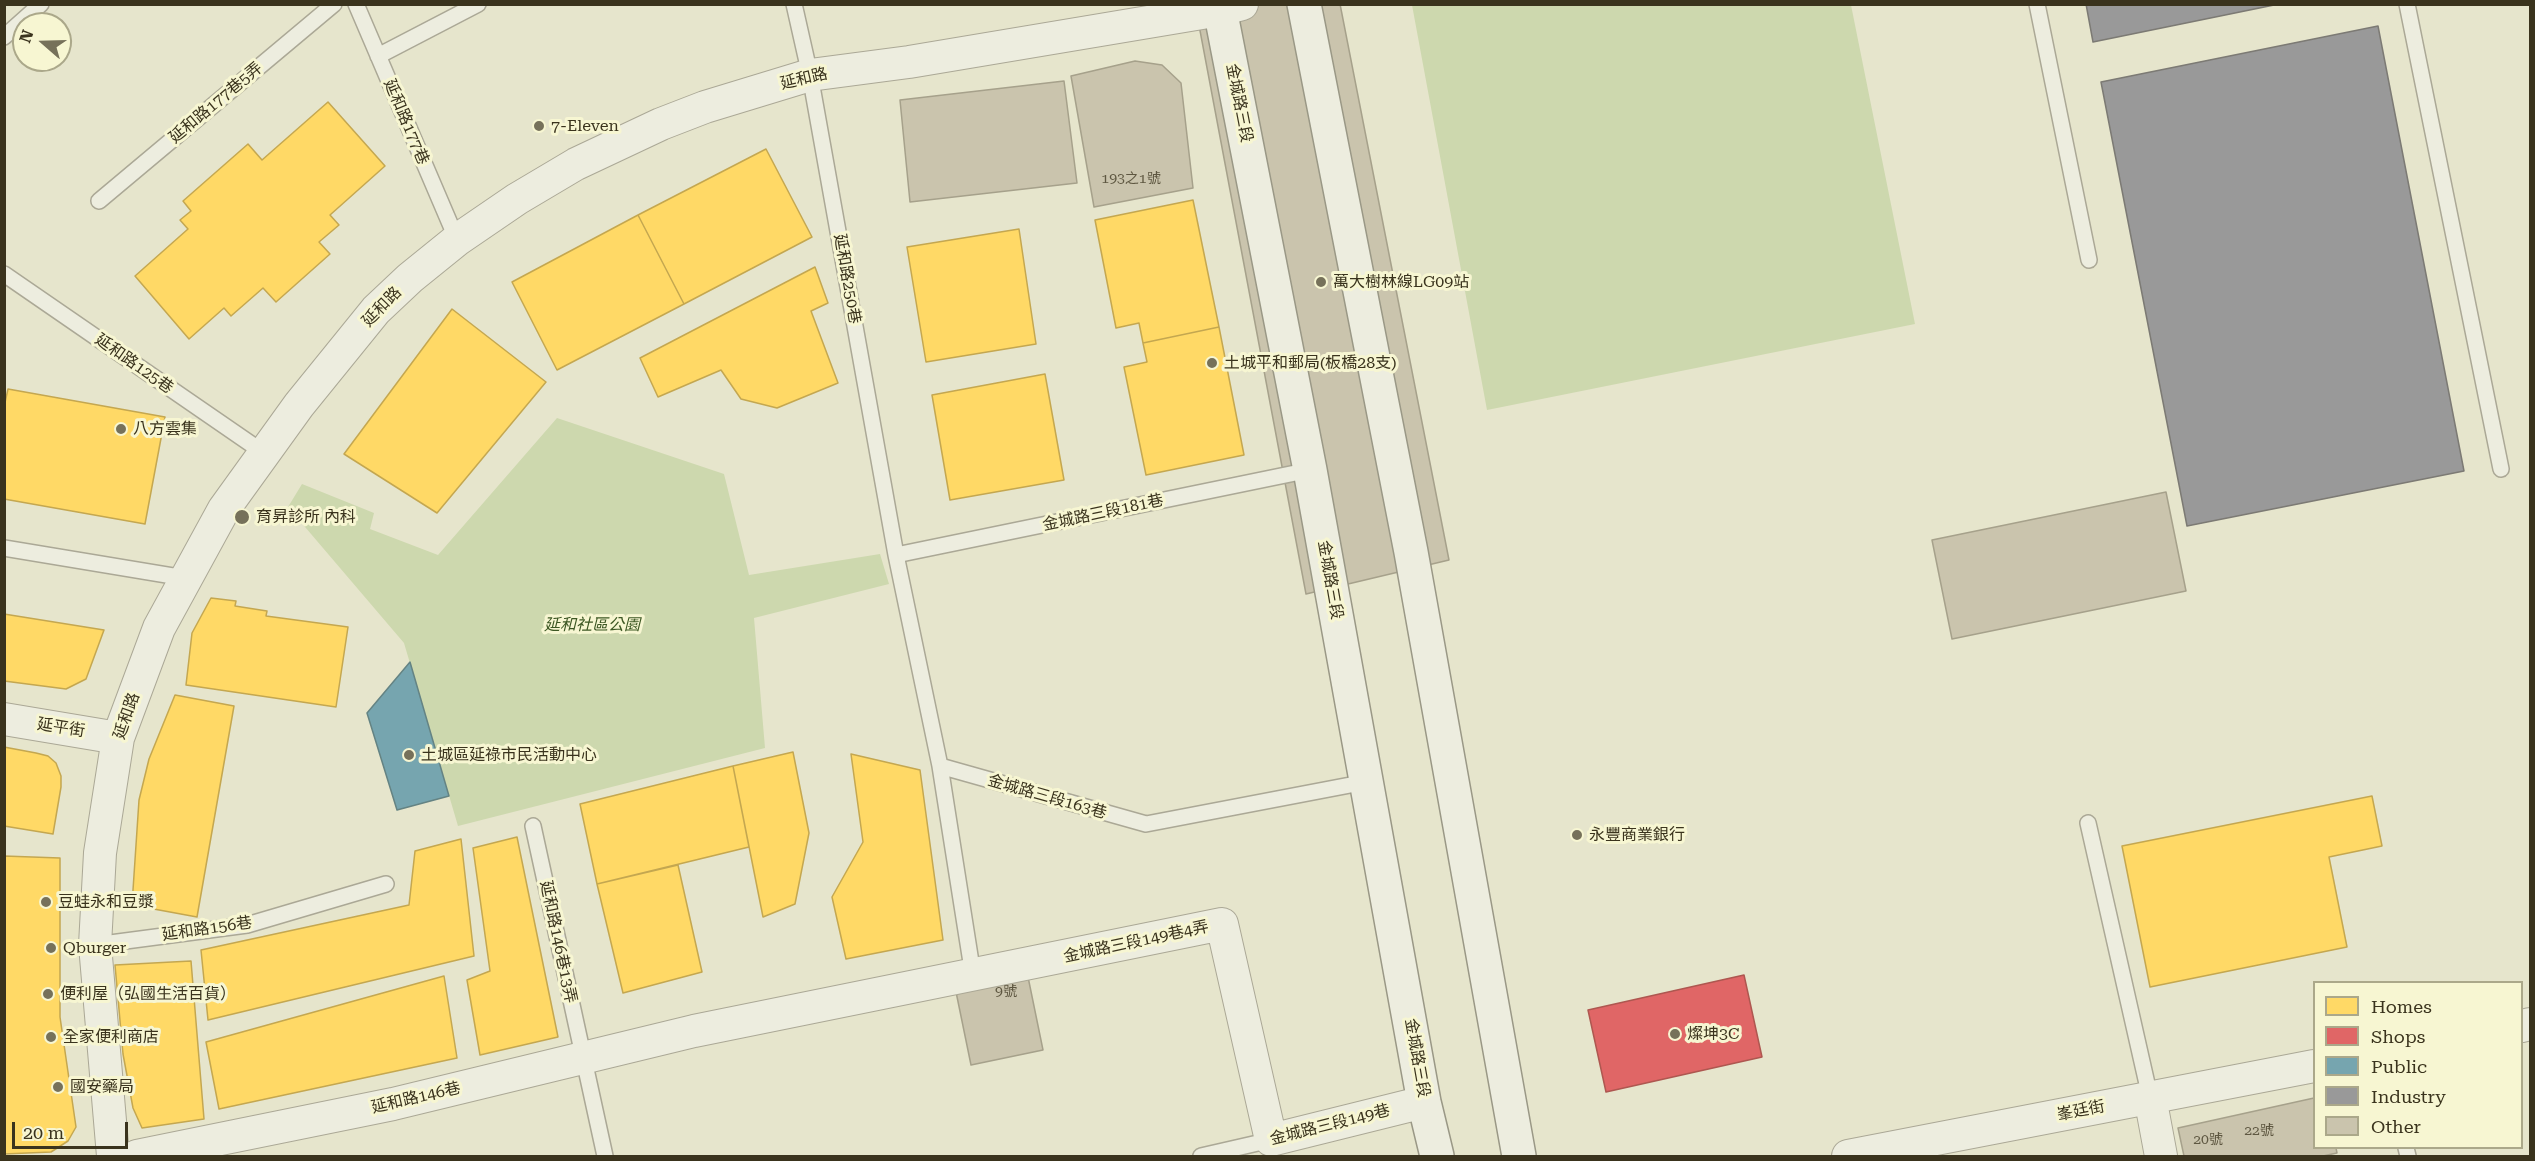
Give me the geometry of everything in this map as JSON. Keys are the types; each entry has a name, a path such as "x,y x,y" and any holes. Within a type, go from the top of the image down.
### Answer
{"main road":[{"path":"1304,4 1410,552 1519,1156"},
{"name":"金城路三段","path":"1227,6 1424,1102 1437,1156"}],"street":[{"name":"延和路","path":"113,1156 95,945 100,853 118,738 159,628 224,509 299,405 376,310 410,278 457,240 576,164 661,124 705,107 810,75 909,62 1227,6"},
{"name":"延平街","path":"4,719 118,738"},
{"name":"金城路三段149巷4弄","path":"694,1031 1222,924 1271,1140"},
{"name":"延和路146巷","path":"137,1156 393,1104 694,1031"},
{"name":"峯廷街","path":"1848,1156 1896,1152 2150,1097 2313,1066"},
{"path":"2150,1097 2162,1156"},
{"name":"金城路三段149巷","path":"1271,1140 1424,1102"}],"lane":[{"path":"4,37 41,4"},
{"name":"延和路177巷5弄","path":"99,201 334,4"},
{"name":"延和路177巷","path":"356,4 457,240"},
{"path":"378,56 478,4"},
{"name":"延和路250巷","path":"794,4 810,75 896,555"},
{"path":"2037,4 2089,260"},
{"path":"2407,4 2501,470"},
{"name":"延和路125巷","path":"4,274 264,453"},
{"name":"金城路三段181巷","path":"896,555 1310,470"},
{"path":"4,548 185,578"},
{"path":"896,555 940,766 973,975"},
{"name":"金城路三段163巷","path":"940,766 1146,824 1366,782"},
{"path":"2088,823 2150,1097"},
{"name":"延和路146巷13弄","path":"533,826 604,1156"},
{"name":"延和路156巷","path":"95,945 247,925 386,884"},
{"name":"金城路三段149巷","path":"1201,1156 1271,1140"}],"green space":[{"path":"1412,5 1851,5 1915,324 1487,410"},
{"name":"延和社區公園","path":"557,418 724,474 749,575 880,554 889,584 754,618 765,748 458,826 404,643 288,507 302,484 374,513 370,529 438,555"}],"building: Homes":[{"path":"328,102 385,166 330,215 339,225 319,242 330,254 276,302 263,288 231,316 224,308 189,339 135,276 188,229 180,220 191,211 183,201 248,144 262,160"},
{"path":"766,149 812,237 684,304 638,215"},
{"path":"1193,200 1219,327 1143,343 1139,323 1116,328 1095,220"},
{"path":"638,215 684,304 557,370 512,282"},
{"path":"1019,229 1036,344 926,362 907,247"},
{"path":"815,267 828,303 811,311 838,383 777,408 741,399 721,370 658,397 640,358"},
{"path":"452,309 546,382 437,513 344,454"},
{"path":"1219,327 1244,455 1146,475 1124,367 1147,362 1143,343"},
{"path":"1045,374 1064,480 950,500 932,395"},
{"path":"8,389 165,417 145,524 4,499 4,407"},
{"path":"211,598 236,601 235,606 267,611 266,616 348,627 336,707 186,685 192,633"},
{"path":"4,614 104,630 86,679 66,689 4,681"},
{"path":"175,695 234,706 197,917 132,905 139,800 149,759"},
{"path":"4,747 48,756 56,763 61,776 61,787 53,834 4,826"},
{"path":"793,752 809,833 795,904 763,917 733,766"},
{"path":"851,754 920,770 943,940 846,959 832,897 863,842"},
{"path":"733,766 749,847 597,884 580,804"},
{"path":"2372,796 2382,846 2329,857 2347,947 2150,987 2122,846"},
{"path":"517,837 558,1037 480,1055 467,980 490,971 473,848"},
{"path":"461,839 474,956 208,1020 201,950 409,905 415,851"},
{"path":"4,856 60,858 60,1017 76,1127 68,1141 51,1152 4,1154"},
{"path":"678,865 702,972 623,993 597,884"},
{"path":"191,961 204,1119 142,1128 133,1108 123,1054 115,965"},
{"path":"444,976 457,1058 219,1109 206,1042"}],"building: Shops":[{"name":"燦坤3C","path":"1744,975 1762,1057 1606,1092 1588,1010"}],"building: Public":[{"name":"土城區延祿市民活動中心","path":"410,662 449,796 397,810 367,713"}],"building: Industry":[{"path":"2086,4 2279,4 2093,42"},
{"path":"2378,26 2464,471 2187,526 2101,82"}],"building: Other":[{"name":"萬大樹林線LG09站","path":"1195,4 1340,4 1449,560 1306,594"},
{"path":"1135,61 1162,65 1181,83 1193,188 1094,207 1071,76"},
{"path":"1064,81 1077,183 910,202 900,100"},
{"path":"2166,492 2186,591 1952,639 1932,540"},
{"path":"1027,972 1043,1050 971,1065 955,987"},
{"path":"2313,1098 2313,1149 2336,1149 2337,1153 2323,1156 2184,1156 2178,1128"}],"place":[{"name":"7-Eleven","path":"539,126"},
{"name":"萬大樹林線LG09站","path":"1321,282"},
{"name":"土城平和郵局(板橋28支)","path":"1212,363"},
{"name":"八方雲集","path":"121,429"},
{"name":"育昇診所 內科","path":"242,517"},
{"name":"土城區延祿市民活動中心","path":"409,755"},
{"name":"永豐商業銀行","path":"1577,835"},
{"name":"豆蛙永和豆漿","path":"46,902"},
{"name":"Qburger","path":"51,948"},
{"name":"便利屋（弘國生活百貨）","path":"48,994"},
{"name":"燦坤3C","path":"1675,1034"},
{"name":"全家便利商店","path":"51,1037"},
{"name":"國安藥局","path":"58,1087"}]}
